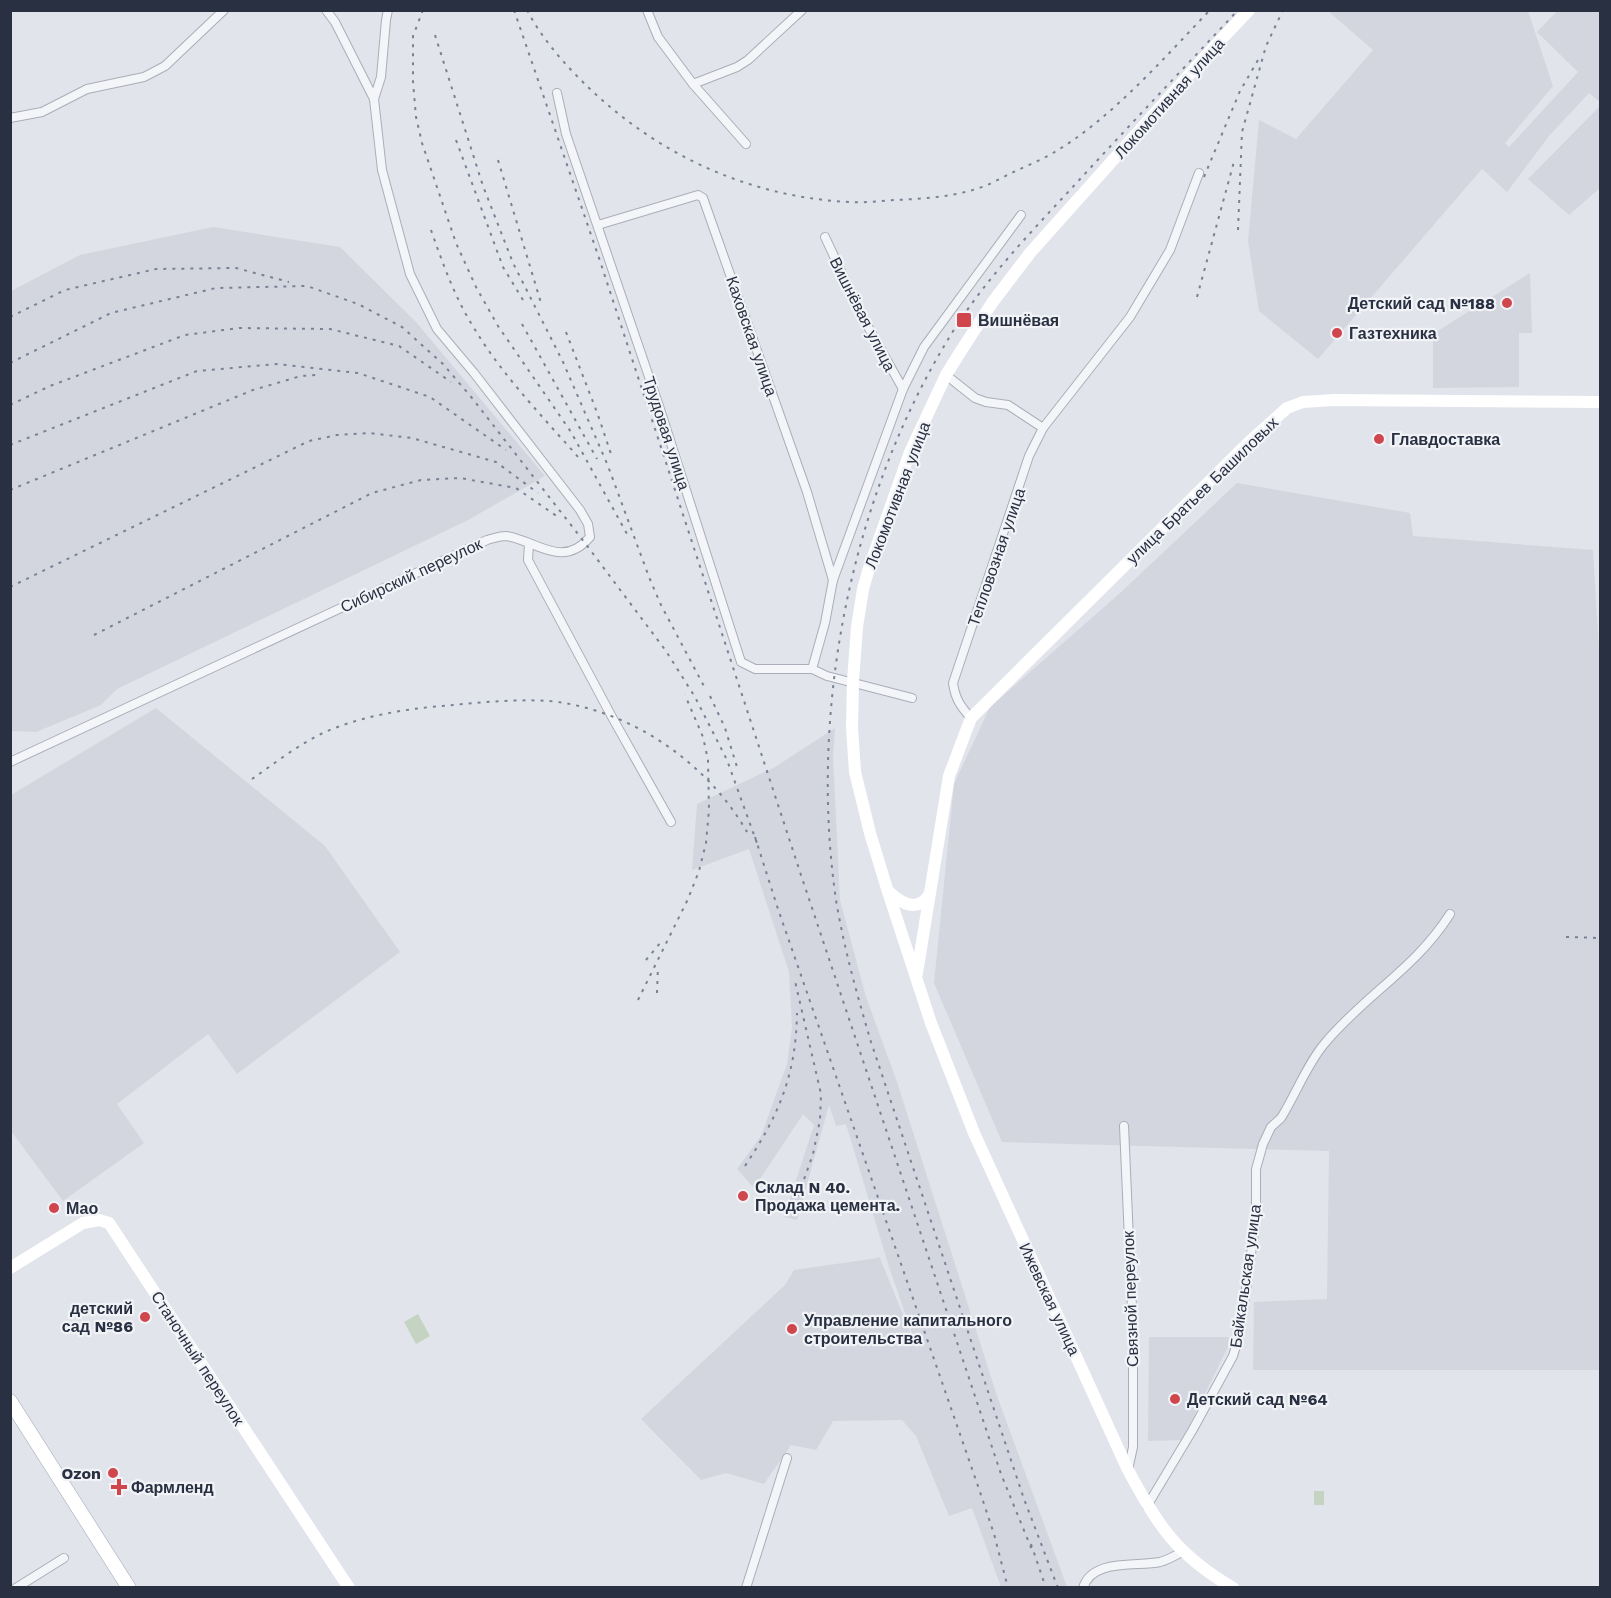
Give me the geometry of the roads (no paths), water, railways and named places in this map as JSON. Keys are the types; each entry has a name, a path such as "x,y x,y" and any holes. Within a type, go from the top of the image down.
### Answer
{"main road":[{"path":"10,1401 129,1587"}],"street":[{"path":"10,118 42,112 87,89 144,77 165,66 224,10"},
{"path":"326,10 335,22 375,99"},
{"path":"375,99 381,77 388,10"},
{"path":"647,10 658,37 693,84 746,144"},
{"path":"693,84 737,67 748,60 802,10"},
{"name":"Локомотивная улица","path":"916,977 870,833 855,772 852,728 853,681 859,607 869,568 910,452 946,375 992,303 1030,253 1249,10"},
{"name":"Трудовая улица","path":"557,93 566,134 663,420 741,662 755,669 812,669 827,676 912,698"},
{"name":"Сибирский переулок","path":"10,762 488,540 506,536 551,552 562,552 574,549 590,537 588,524 580,510 437,329 410,274 382,170 375,99"},
{"name":"Тепловозная улица","path":"971,718 959,705 953,683 1029,456 1043,428 1135,308 1170,250 1199,172"},
{"name":"Каховская улица","path":"598,225 698,195 703,198 807,492 833,580"},
{"path":"812,669 825,623 833,580 903,389 924,347 1022,215"},
{"name":"Вишнёвая улица","path":"825,237 862,316 903,389"},
{"path":"946,375 975,398 1008,405 1043,428"},
{"name":"улица Братьев Башиловых","path":"971,718 1248,443 1287,408 1303,402 1334,400 1600,402"},
{"path":"530,544 528,560 671,822"},
{"path":"916,977 949,776 971,718"},
{"path":"888,892 898,901 910,906 921,903 928,895"},
{"name":"Байкальская улица","path":"1147,1506 1233,1356 1240,1332 1256,1218 1256,1169 1263,1144 1271,1127 1281,1118 1324,1044 1353,1013 1391,982 1424,950 1450,914"},
{"name":"Ижевская улица","path":"916,977 947,1067 974,1133 1128,1470 1147,1506 1182,1552 1233,1587"},
{"name":"Связной переулок","path":"1124,1126 1132,1331 1133,1447 1128,1470"},
{"name":"Станочный переулок","path":"10,1268 83,1223 99,1220 109,1223 349,1587"},
{"path":"746,1587 787,1458"},
{"path":"1083,1587 1085,1581 1104,1568 1162,1562 1182,1552"},
{"path":"16,1587 64,1558"}],"railway":[{"path":"423,10 413,36 416,117 422,143 456,243 476,287 498,326 571,432 627,534"},
{"path":"514,10 600,261 800,872 1001,1474 1032,1550"},
{"path":"527,10 555,52 589,88 616,112 676,153 708,169 777,192 849,202 926,198 969,191 1048,156 1116,106 1210,10"},
{"path":"1058,1588 1024,1499 871,1042 851,971 836,900 829,827 828,752 834,677 847,602 865,528 890,457 921,389 957,325 996,272 1025,239 1238,10"},
{"path":"1238,230 1242,132 1266,46 1283,10"},
{"path":"435,35 483,186 513,263 563,362 608,466 661,605 706,690"},
{"path":"1204,177 1240,91 1258,60"},
{"path":"456,140 503,267 526,305"},
{"path":"1197,297 1235,158"},
{"path":"498,160 541,303"},
{"path":"431,230 455,293 485,345 524,395 579,458"},
{"path":"10,317 65,290 156,269 236,268 289,282"},
{"path":"10,363 111,313 216,288 307,286 358,304 402,327 443,364 472,398 666,651 695,697 727,760 758,846"},
{"path":"522,324 597,459"},
{"path":"10,405 50,386 185,335 239,328 330,329 399,346 451,382"},
{"path":"566,332 611,454"},
{"path":"10,445 197,371 277,364 358,373 430,397 506,450"},
{"path":"10,490 253,390 301,376 316,375"},
{"path":"10,587 309,441 337,435 369,433 412,438 496,462 538,493"},
{"path":"94,635 372,493 421,480 460,478 516,488 558,517"},
{"path":"638,1000 688,899 699,871 706,843 709,810 708,760 703,737 685,695"},
{"path":"710,696 725,728 737,767"},
{"path":"252,779 315,737 340,726 372,717 437,706 501,701 549,701 579,706 608,715 663,743 711,783 747,832"},
{"path":"755,837 979,1489 1008,1588"},
{"path":"1566,937 1600,938"},
{"path":"646,960 661,942"},
{"path":"657,993 658,966"},
{"path":"792,1213 813,1154 820,1120 821,1094 795,981"},
{"path":"745,1166 776,1112 783,1094 793,1056 797,1013"},
{"path":"1031,1544 1046,1588"}],"place":[{"name":"Детский сад №188","path":"1507,303"},
{"name":"Вишнёвая","path":"964,320"},
{"name":"Газтехника","path":"1337,333"},
{"name":"Главдоставка","path":"1379,439"},
{"name":"Склад N 40. Продажа цемента.","path":"743,1196"},
{"name":"Мао","path":"54,1208"},
{"name":"детский сад №86","path":"145,1317"},
{"name":"Управление капитального строительства","path":"792,1329"},
{"name":"Детский сад №64","path":"1175,1399"},
{"name":"Ozon","path":"113,1473"},
{"name":"Фармленд","path":"119,1487"}]}
